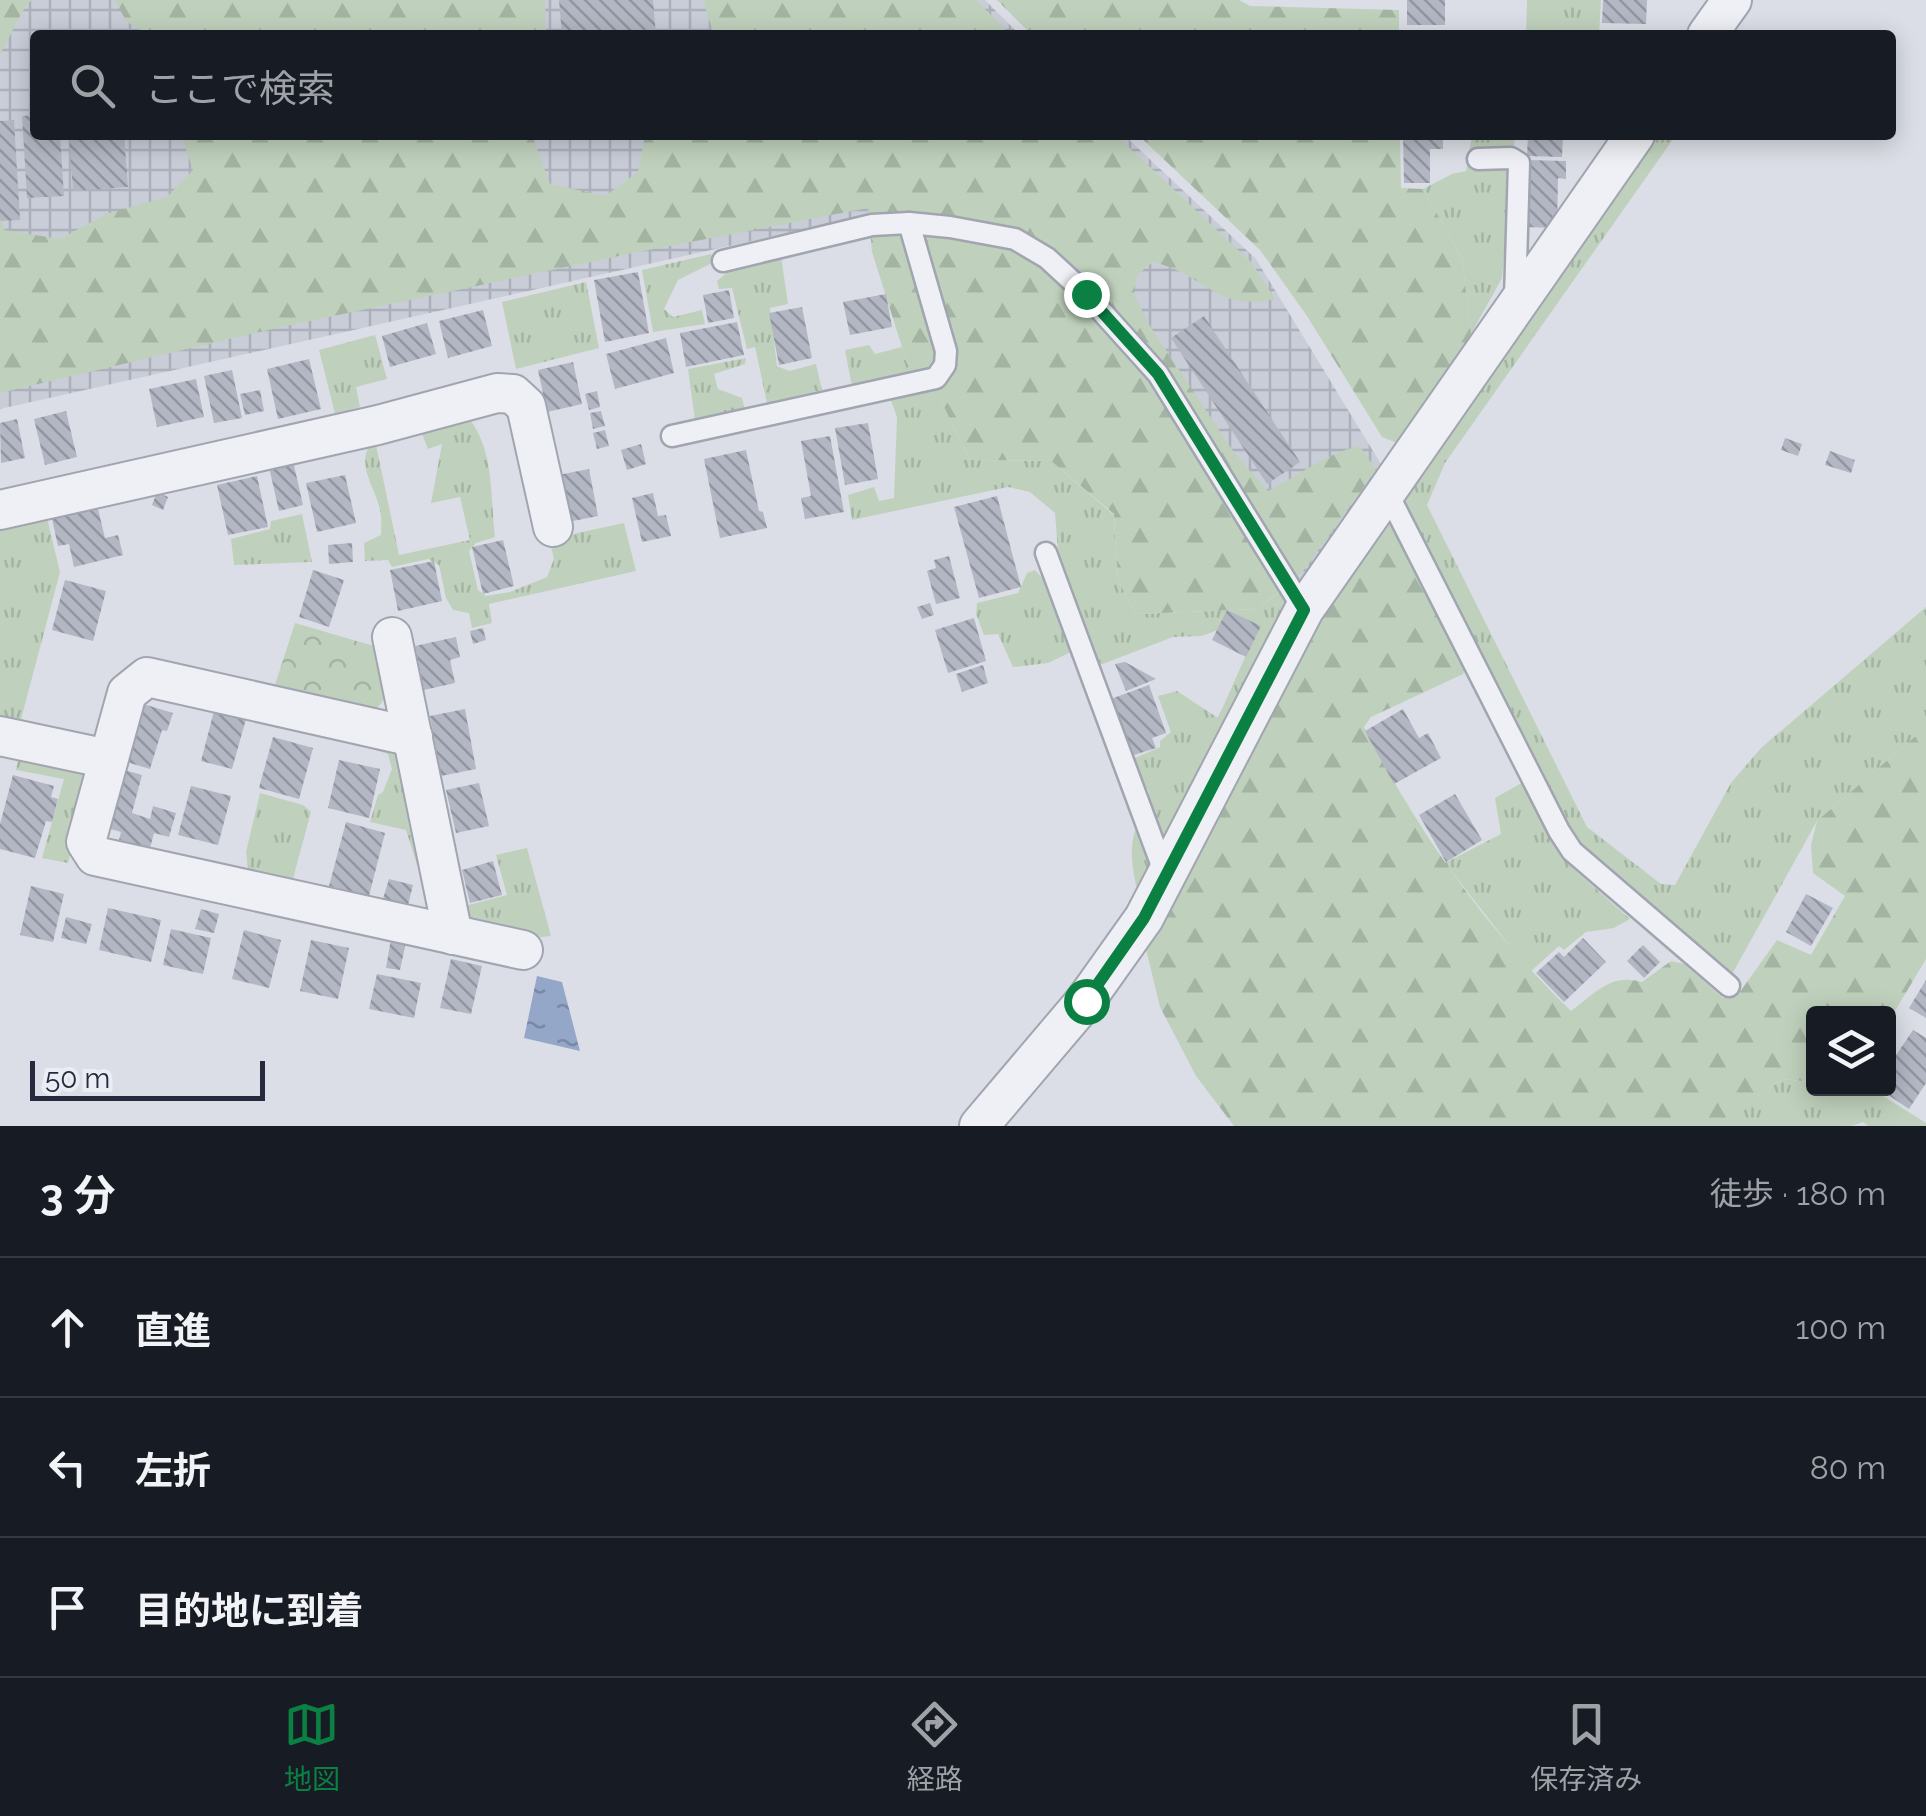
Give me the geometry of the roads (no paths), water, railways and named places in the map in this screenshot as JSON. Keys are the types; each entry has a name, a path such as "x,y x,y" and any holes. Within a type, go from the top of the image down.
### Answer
{"street":[{"path":"1711,30 1732,0"},
{"path":"979,1126 1086,1001 1144,918 1304,610 1632,140"},
{"path":"0,510 359,429 497,393 513,394 526,406 553,527"},
{"path":"392,637 453,935"},
{"path":"413,736 147,676 127,693 86,842 94,856 523,950"},
{"path":"0,736 108,759"}],"lane":[{"path":"1478,158 1512,158 1518,163 1514,308"},
{"path":"672,436 936,378 944,366 946,351 909,224"},
{"path":"723,261 872,225 909,224 950,227 1015,240 1047,258 1086,294 1158,374 1304,610"},
{"path":"1386,490 1558,831 1572,851 1729,986"},
{"path":"1046,553 1166,876"}],"water":[{"path":"537,976 562,982 580,1051 524,1038"}]}
